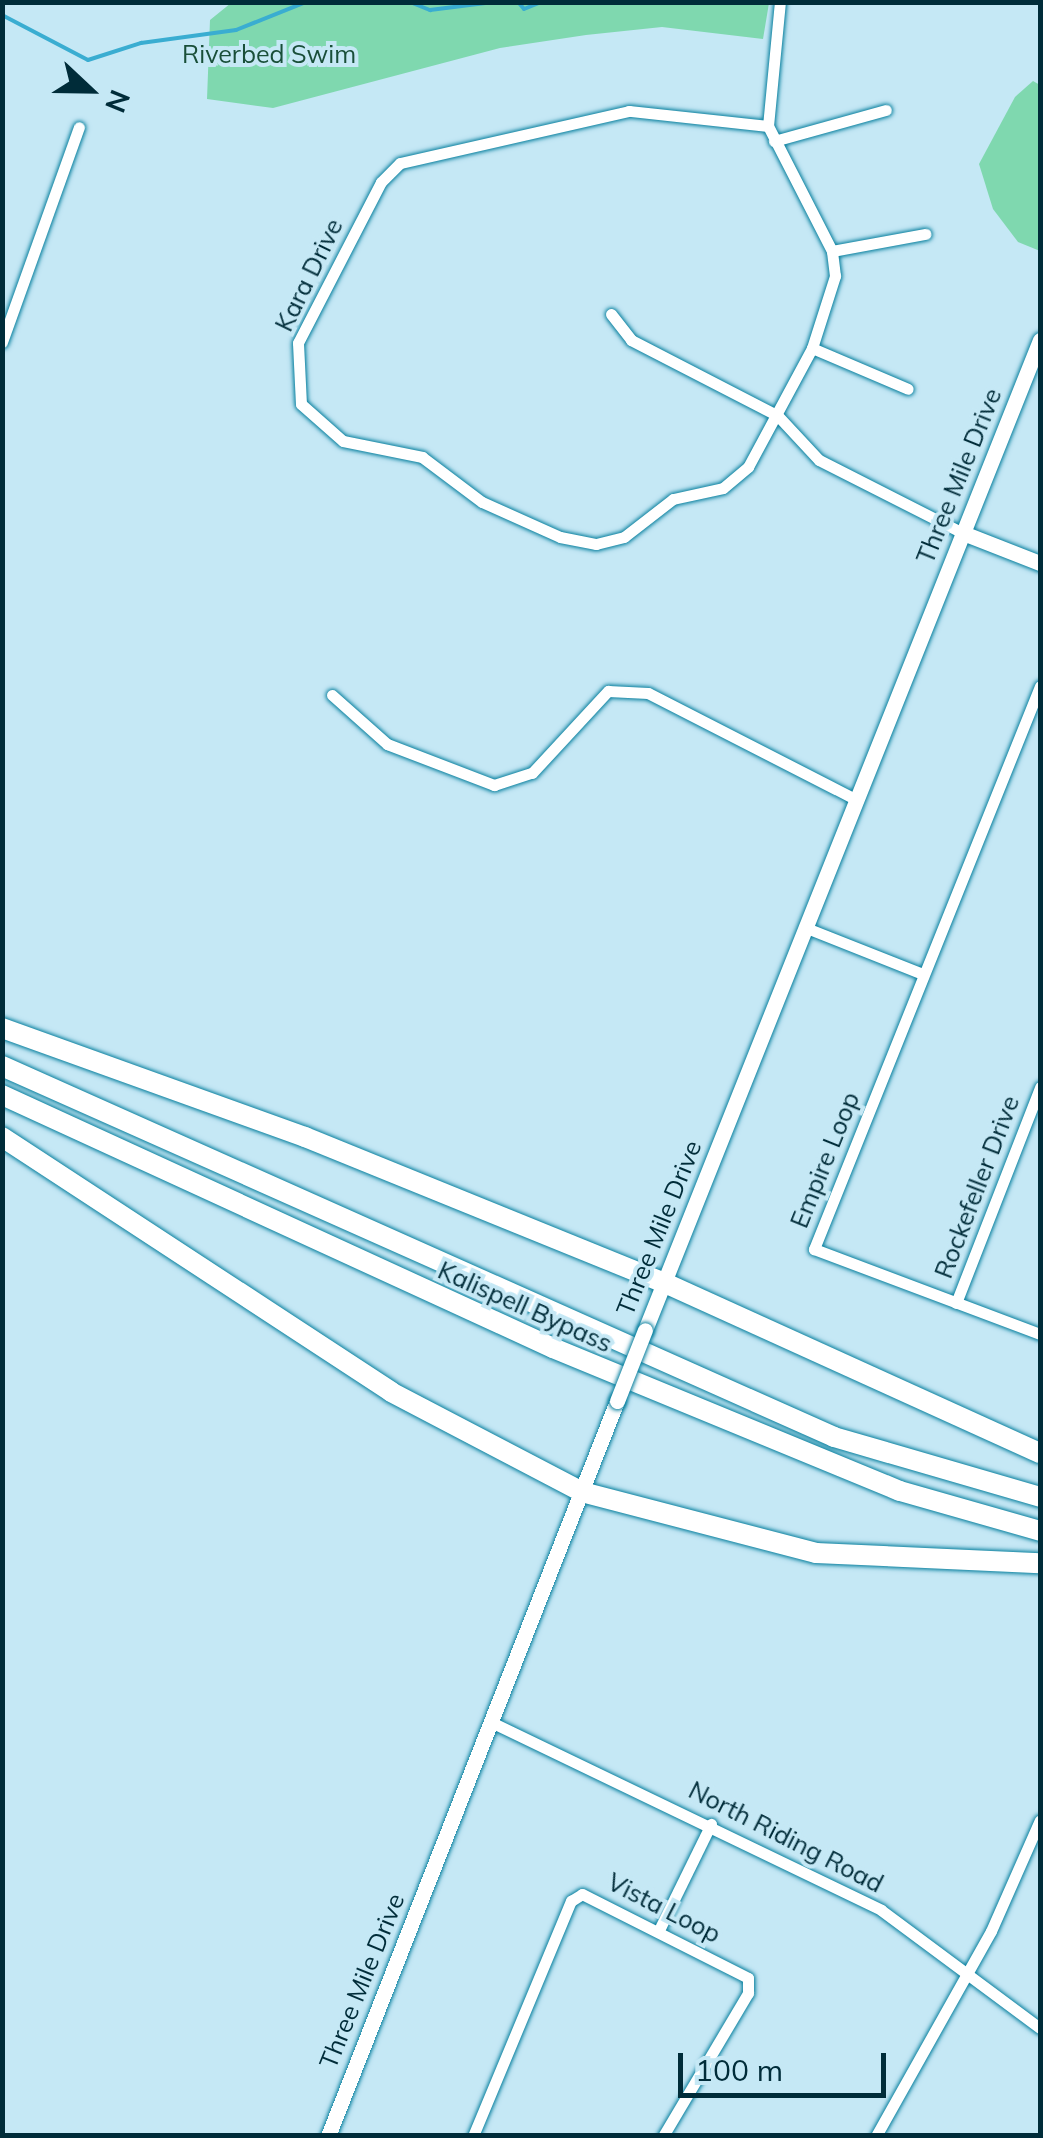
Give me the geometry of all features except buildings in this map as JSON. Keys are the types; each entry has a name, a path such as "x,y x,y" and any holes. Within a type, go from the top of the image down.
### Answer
{"highway":[{"path":"2,1028 305,1137 665,1282 1040,1453"},
{"name":"Kalispell Bypass","path":"2,1066 816,1430 940,1473 1040,1497"},
{"name":"Kalispell Bypass","path":"2,1095 571,1356 900,1492 1040,1531"},
{"path":"2,1138 390,1392 582,1492 816,1553 1040,1563"}],"main road":[{"name":"Three Mile Drive","path":"328,2136 804,927 1040,340"},
{"path":"964,533 1040,563"}],"street":[{"path":"780,2 768,126 832,251 925,234"},
{"path":"774,140 886,110"},
{"name":"Kara Drive","path":"768,126 630,111 400,163 380,182 298,342 294,372 301,404 343,441 422,457 482,502 560,537 596,544 624,537 673,499 723,488 748,468 778,416 830,304 832,251"},
{"path":"2,342 79,127"},
{"path":"611,314 631,340 778,416 819,460 964,533"},
{"path":"812,348 908,389"},
{"name":"Empire Loop","path":"1040,686 814,1249 1040,1334"},
{"path":"332,694 387,744 494,784 532,773 608,692 648,693 856,800"},
{"path":"804,927 922,974"},
{"name":"Rockefeller Drive","path":"956,1303 1040,1088"},
{"name":"North Riding Road","path":"491,1722 710,1824 881,1910 1040,2028"},
{"path":"876,2136 968,1974 1040,1820"},
{"path":"660,1928 710,1824"},
{"name":"Vista Loop","path":"473,2136 572,1900 592,1895 748,1978 748,1993 663,2136"}],"green space":[{"name":"Riverbed Swim","path":"231,3 769,3 763,39 662,27 586,35 500,48 273,108 207,99 210,20"},
{"path":"1033,81 1040,85 1040,251 1018,242 993,209 979,164 1015,97"}],"waterway":[{"path":"2,15 88,60 141,43 236,30 306,2"},
{"path":"410,2 430,10 494,2"},
{"path":"518,2 524,9 541,2"}]}
